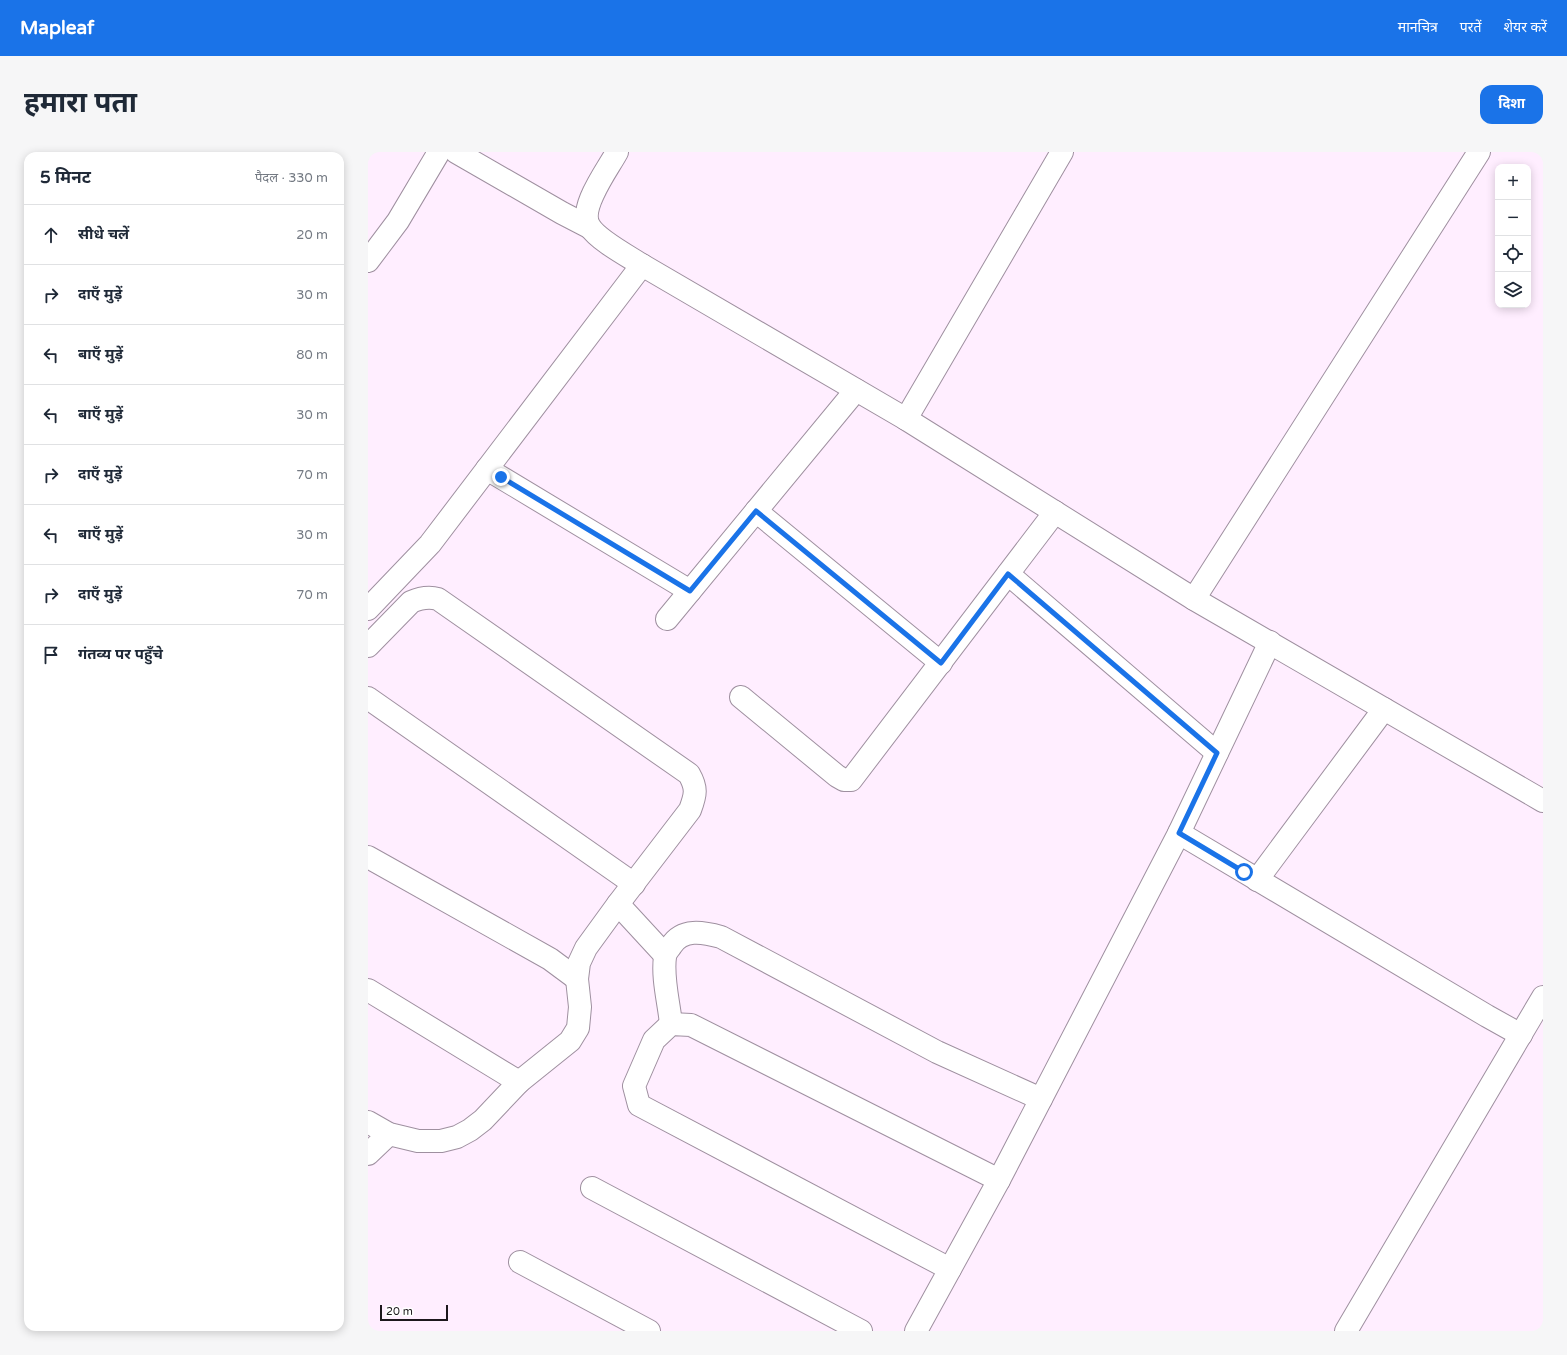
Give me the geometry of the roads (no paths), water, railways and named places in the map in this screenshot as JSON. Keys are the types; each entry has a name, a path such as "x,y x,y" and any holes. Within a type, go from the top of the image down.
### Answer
{"street":[{"path":"368,261 398,221 439,152"},
{"path":"456,152 589,227 601,238 642,265 906,419 1194,599 1543,800"},
{"path":"589,227 586,216 590,199 617,152"},
{"path":"906,419 1062,152"},
{"path":"1194,599 1479,152"},
{"path":"368,609 430,544 642,265"},
{"path":"667,619 856,390"},
{"path":"487,469 690,591"},
{"path":"756,511 941,663"},
{"path":"741,697 837,776 844,780 851,780 1055,512"},
{"path":"1008,574 1217,753"},
{"path":"368,646 410,602 419,598 429,597 438,599 688,774 694,784 695,796 690,810 586,948 579,963 578,979 580,1007 578,1028 570,1041 519,1082 483,1120 470,1130 457,1137 441,1141 418,1141 389,1134 368,1122"},
{"path":"916,1331 999,1180 1179,833 1270,642"},
{"path":"368,698 634,884"},
{"path":"1257,880 1384,709"},
{"path":"1179,833 1521,1035"},
{"path":"368,857 550,959 578,979"},
{"path":"618,904 665,955"},
{"path":"671,1024 665,978 665,955 675,939 689,933 706,933 721,937 937,1052 1041,1100"},
{"path":"368,990 519,1082"},
{"path":"1346,1331 1543,997"},
{"path":"950,1269 639,1106 634,1086 654,1040 671,1024 691,1025 999,1180"},
{"path":"368,1154 389,1134"},
{"path":"592,1188 861,1331"},
{"path":"520,1262 649,1331"}]}
